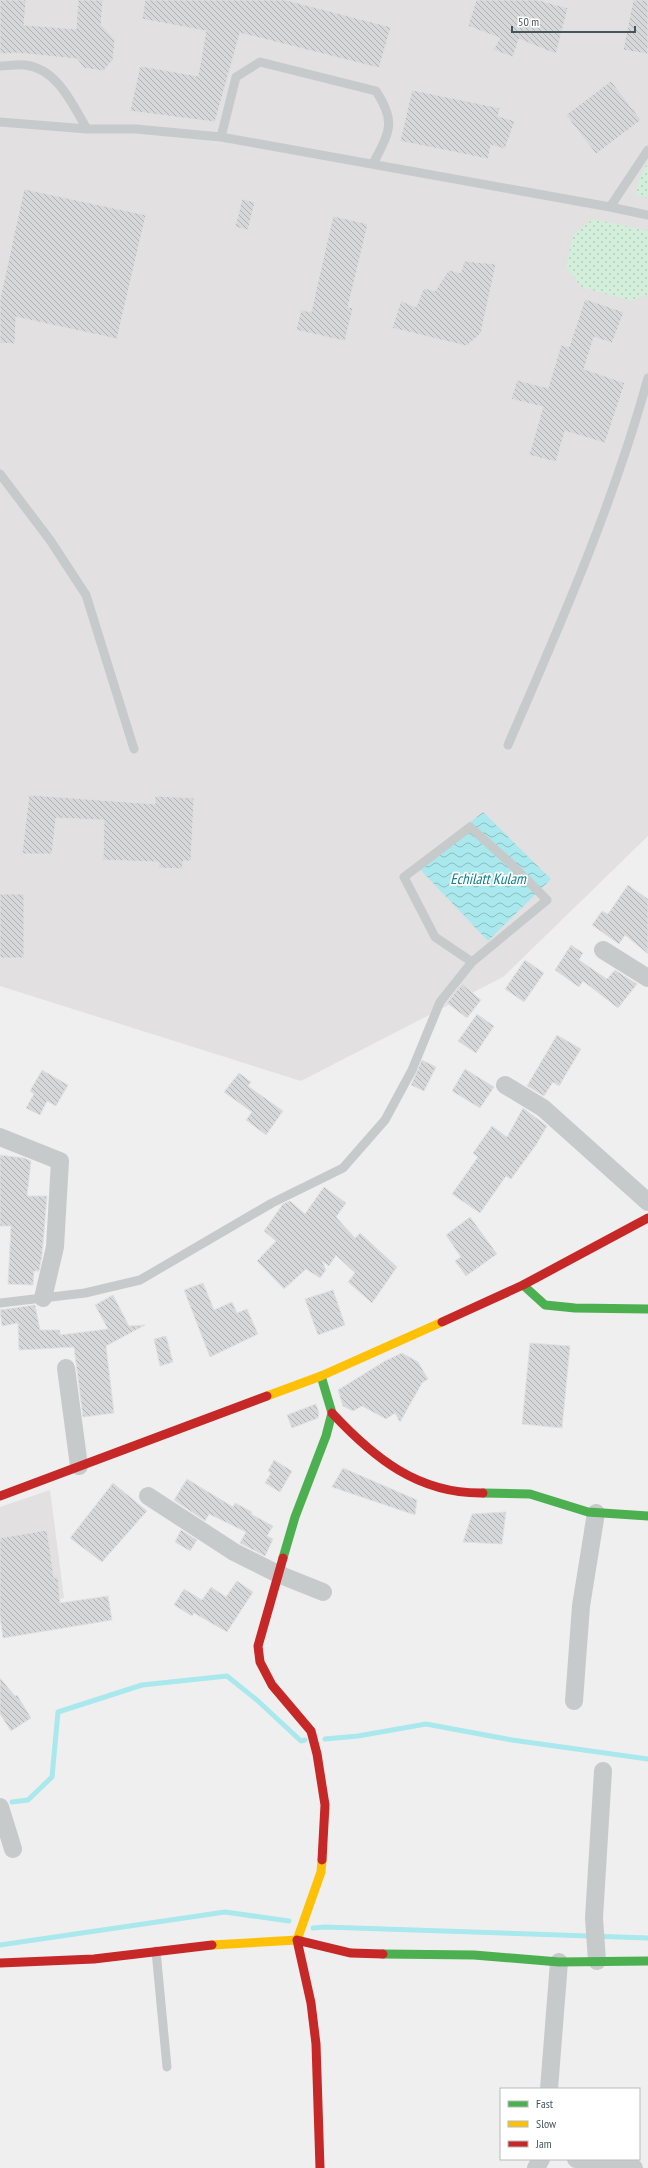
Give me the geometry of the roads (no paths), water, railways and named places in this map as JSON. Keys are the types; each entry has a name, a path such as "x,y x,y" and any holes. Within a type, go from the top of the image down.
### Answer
{"street":[{"path":"603,950 648,978"},
{"path":"505,1085 543,1108 648,1202"},
{"path":"0,1137 60,1161 55,1247 43,1298"},
{"path":"0,1496 321,1376 523,1285 648,1218"},
{"path":"523,1285 545,1305 575,1308 648,1309"},
{"path":"66,1368 79,1466"},
{"path":"321,1376 332,1413 355,1438 428,1486 454,1492 530,1494 555,1500 577,1510 596,1513 648,1516"},
{"path":"320,2168 320,2122 311,2003 297,1940 320,1872 325,1831 324,1805 317,1754 311,1731 272,1685 260,1662 258,1646 295,1517 326,1436 332,1413"},
{"path":"148,1496 234,1552 278,1574 323,1592"},
{"path":"574,1701 581,1606 596,1513"},
{"path":"597,1961 594,1918 603,1771"},
{"path":"0,1807 12,1849"},
{"path":"0,1963 94,1959 208,1945 297,1940 351,1953 426,1956 474,1955 558,1962 648,1960"},
{"path":"549,2088 558,1962"},
{"path":"582,2160 634,2168"}],"lane":[{"path":"221,137 236,77 260,62 376,91 387,109 389,131 374,164"},
{"path":"0,66 25,65 45,71 61,86 87,129"},
{"path":"0,122 87,129 136,129 221,137 648,215"},
{"path":"610,207 648,150"},
{"path":"508,745 586,562 634,427 648,378"},
{"path":"0,474 50,540 86,595 134,750"},
{"path":"0,1303 85,1293 140,1280 272,1203 343,1168 385,1120 412,1070 440,1002 472,962 547,900 509,862 470,827 404,877 435,937 472,962"},
{"path":"156,1951 167,2066"}],"water":[{"name":"Echilatt Kulam","path":"483,812 551,879 488,941 416,865"}],"waterway":[{"path":"12,1802 28,1800 52,1777 58,1712 142,1685 227,1676 258,1701 301,1741 305,1740"},
{"path":"325,1739 358,1736 426,1724 512,1740 648,1759"},
{"path":"0,1945 225,1912 289,1921"},
{"path":"313,1928 325,1927 648,1938"}]}
